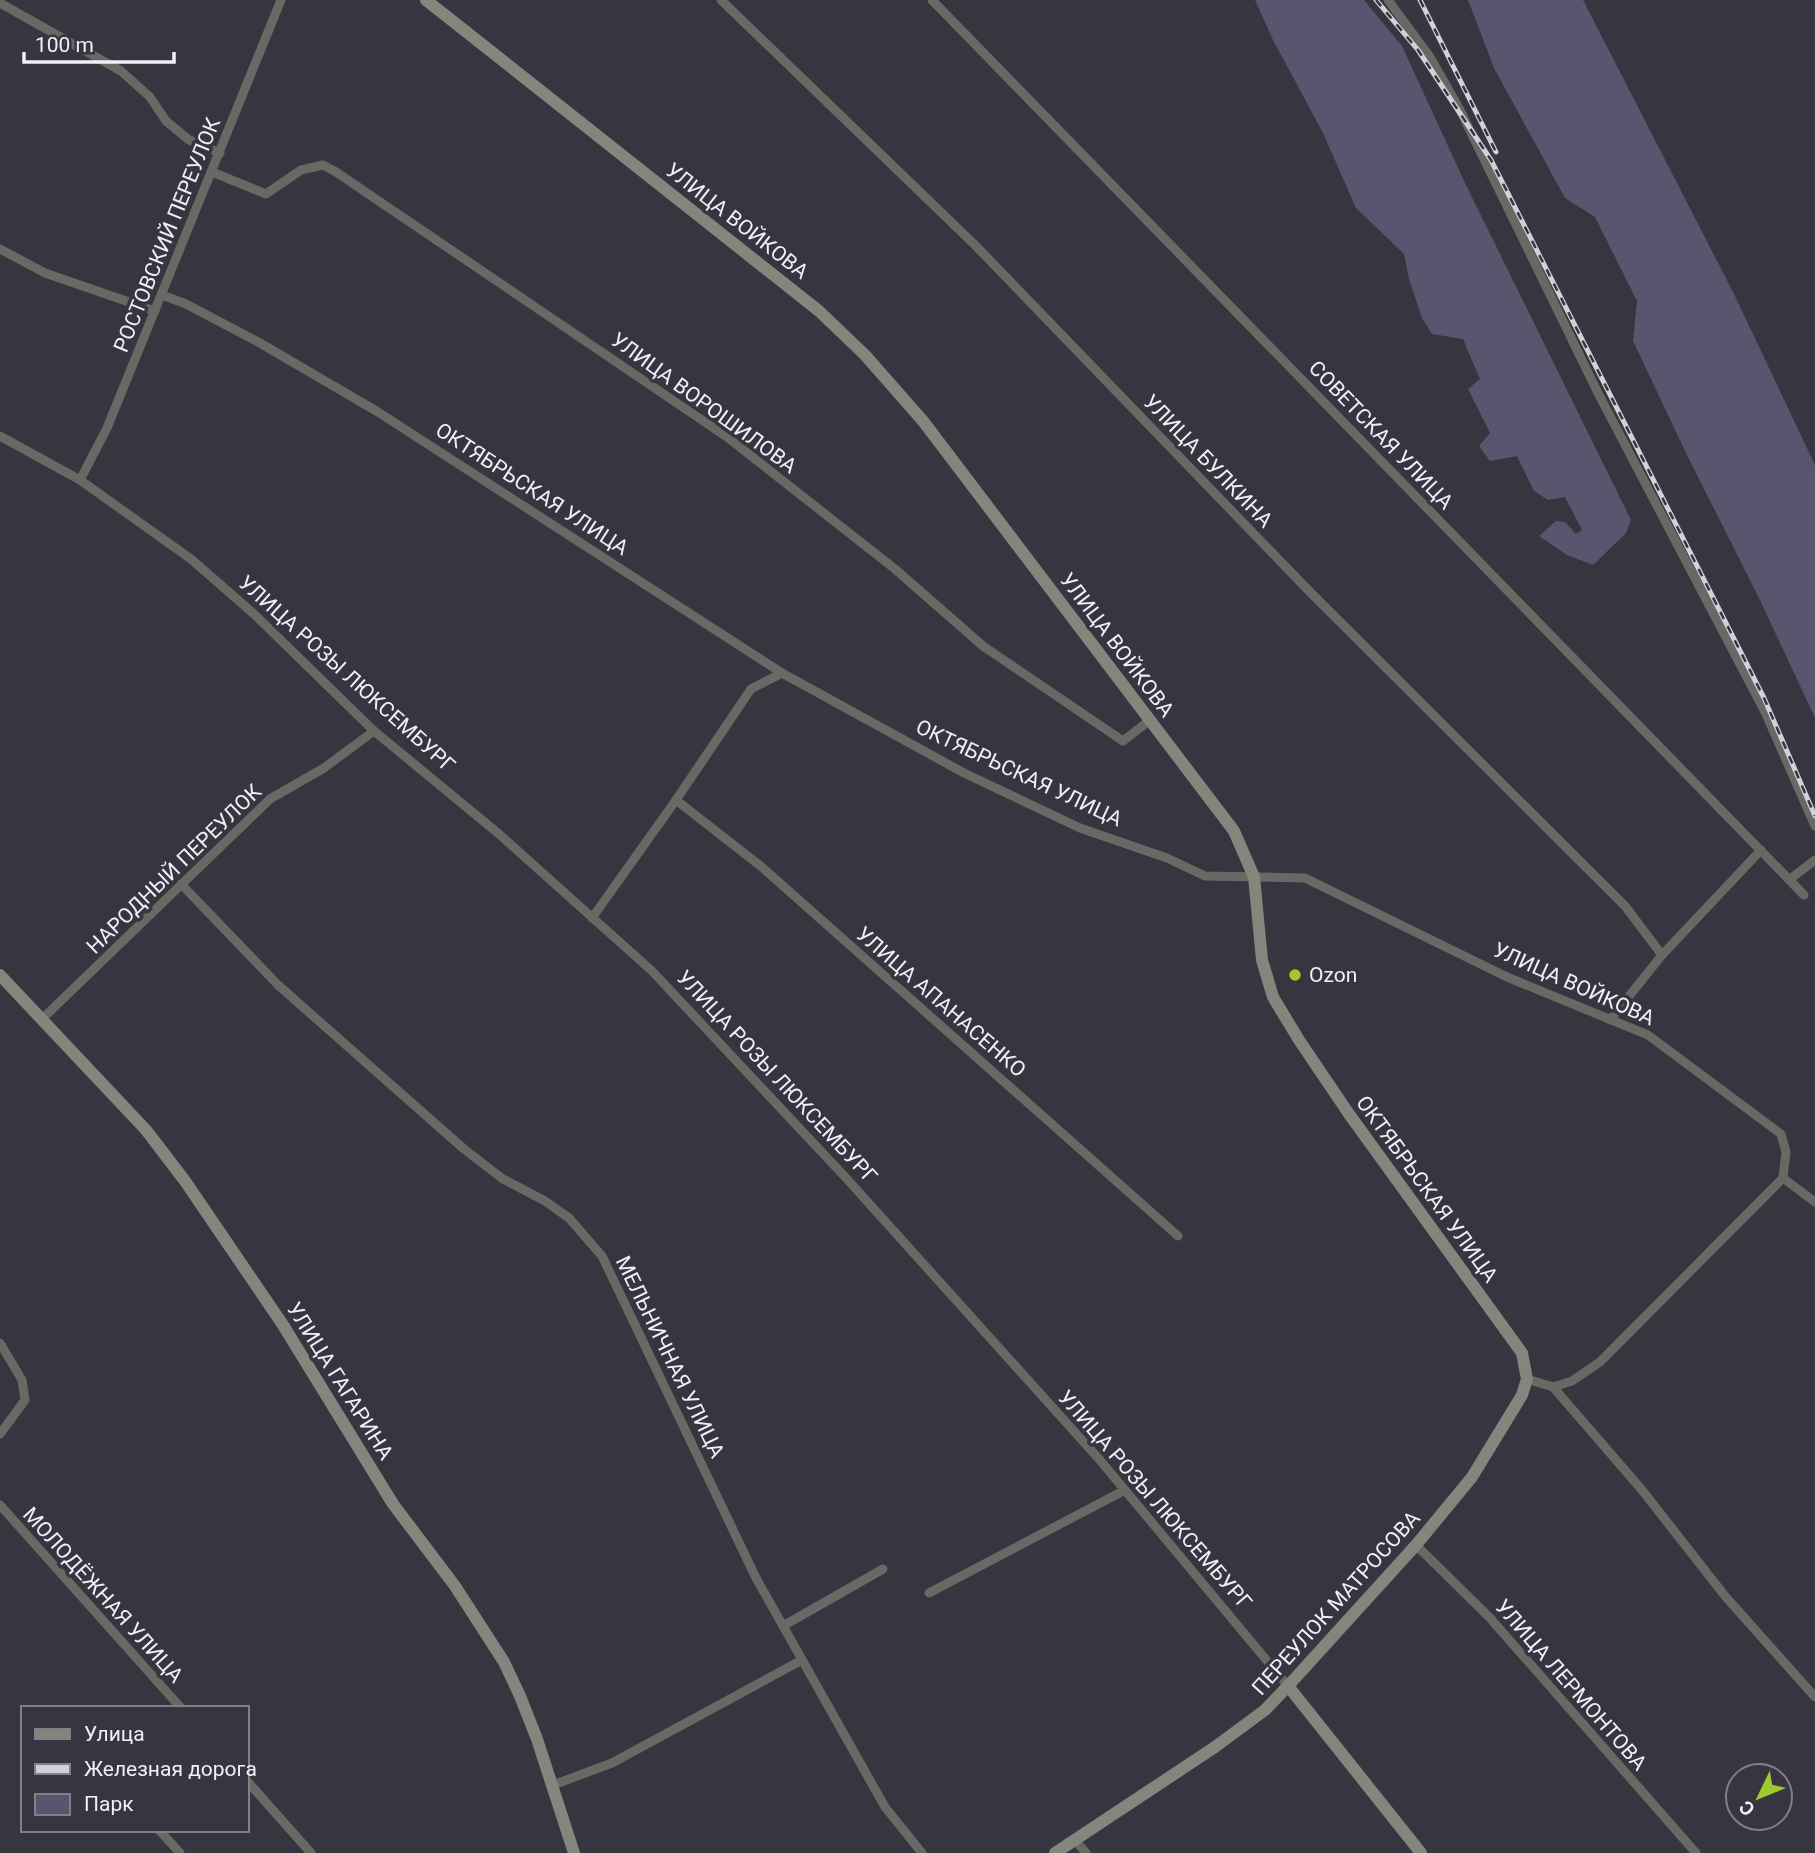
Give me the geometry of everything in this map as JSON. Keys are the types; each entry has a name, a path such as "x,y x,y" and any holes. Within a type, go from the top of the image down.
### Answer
{"main road":[{"name":"УЛИЦА ВОЙКОВА","path":"426,0 747,252 819,311 866,355 923,421 1234,831 1254,877"},
{"name":"ОКТЯБРЬСКАЯ УЛИЦА","path":"1254,877 1262,960 1273,997 1349,1114 1522,1353 1527,1379"},
{"name":"УЛИЦА ГАГАРИНА","path":"0,975 146,1130 186,1181 283,1325 393,1504 454,1586 504,1662 537,1739 574,1853"},
{"name":"ПЕРЕУЛОК МАТРОСОВА","path":"1055,1853 1215,1747 1265,1710 1416,1545 1472,1477 1522,1395 1527,1379"},
{"name":"УЛИЦА РОЗЫ ЛЮКСЕМБУРГ","path":"1288,1686 1421,1853"}],"street":[{"name":"РОСТОВСКИЙ ПЕРЕУЛОК","path":"80,480 107,428 281,0"},
{"name":"УЛИЦА БУЛКИНА","path":"721,0 976,246 1308,591 1625,906 1662,955"},
{"name":"СОВЕТСКАЯ УЛИЦА","path":"932,0 1804,895"},
{"path":"1388,0 1430,57 1460,110 1598,393 1766,714 1815,826"},
{"path":"0,3 121,71 150,97 173,127 189,140 220,153"},
{"name":"УЛИЦА ВОРОШИЛОВА","path":"212,172 266,194 301,170 323,165 336,172 727,437 895,569 983,646 1123,741 1150,720"},
{"path":"0,248 45,273 155,311"},
{"name":"ОКТЯБРЬСКАЯ УЛИЦА","path":"162,295 186,304 260,343 377,412 782,673 964,773 1080,828 1167,858 1205,876 1254,877"},
{"name":"УЛИЦА РОЗЫ ЛЮКСЕМБУРГ","path":"0,436 80,480 191,559 254,614 374,731 499,834 652,971 847,1179 1125,1490 1288,1686"},
{"path":"592,918 751,690 782,673"},
{"name":"НАРОДНЫЙ ПЕРЕУЛОК","path":"41,1020 270,799 324,768 374,731"},
{"name":"УЛИЦА АПАНАСЕНКО","path":"676,800 763,867 1178,1236"},
{"path":"1610,1020 1662,955 1762,850"},
{"path":"1790,879 1815,860"},
{"name":"УЛИЦА ВОЙКОВА","path":"1254,877 1305,878 1507,977 1648,1035 1781,1134 1786,1152 1783,1178"},
{"name":"МЕЛЬНИЧНАЯ УЛИЦА","path":"181,884 278,985 464,1149 503,1179 545,1201 569,1219 602,1256 756,1578 885,1807 922,1853"},
{"path":"1553,1387 1572,1381 1600,1362 1783,1178 1815,1202"},
{"path":"0,1343 22,1380 25,1400 0,1434"},
{"path":"1527,1379 1553,1387 1642,1490 1725,1596 1815,1697"},
{"path":"929,1593 1125,1490"},
{"name":"МОЛОДЁЖНАЯ УЛИЦА","path":"0,1505 179,1706"},
{"name":"УЛИЦА ЛЕРМОНТОВА","path":"1416,1545 1490,1618 1696,1853"},
{"path":"783,1626 883,1569"},
{"path":"553,1785 612,1763 802,1660"},
{"path":"248,1782 311,1853"},
{"path":"161,1832 180,1853"},
{"path":"1075,1840 1086,1853"}],"green space":[{"path":"1255,0 1364,0 1402,46 1465,183 1631,520 1626,533 1593,565 1567,555 1539,536 1556,521 1565,522 1576,534 1582,530 1565,497 1548,500 1534,491 1517,456 1490,461 1479,446 1490,433 1468,389 1480,379 1463,339 1432,334 1422,318 1404,254 1356,208 1323,133 1273,40"},
{"path":"1468,0 1583,0 1734,294 1815,465 1815,718 1633,341 1637,301 1595,217 1565,198 1494,68"}],"railway":[{"path":"1376,0 1418,50 1491,160 1764,698 1815,816"},
{"path":"1420,0 1496,152"}],"place":[{"name":"Ozon","path":"1295,975"}]}
